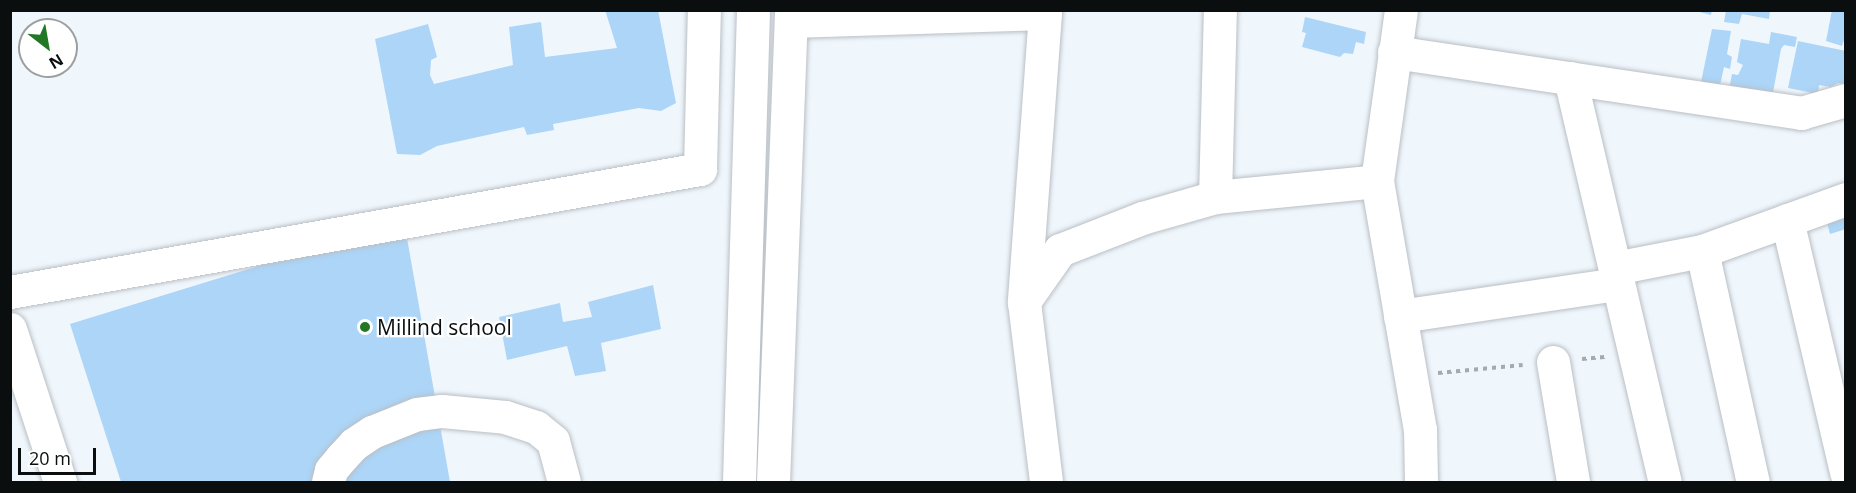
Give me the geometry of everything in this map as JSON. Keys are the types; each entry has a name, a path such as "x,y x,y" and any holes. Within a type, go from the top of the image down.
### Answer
{"street":[{"path":"10,292 700,168 704,10"},
{"path":"739,483 753,10"},
{"path":"1215,197 1220,10"},
{"path":"1401,10 1377,181 1420,429 1421,483"},
{"path":"773,483 791,16 1045,13 1024,302 1046,483"},
{"path":"1394,52 1801,113 1844,104"},
{"path":"1570,78 1665,483"},
{"path":"1024,302 1060,250 1142,218 1215,197 1377,181"},
{"path":"1400,316 1616,276 1702,251 1845,199"},
{"path":"1787,220 1845,472"},
{"path":"1702,251 1753,483"},
{"path":"10,330 60,483"},
{"path":"1553,362 1573,483"},
{"path":"328,483 331,470 341,458 354,444 372,432 417,414 442,411 505,417 536,427 553,441 564,483"}],"building":[{"path":"605,10 658,10 676,103 661,111 639,108 553,124 554,130 527,135 524,127 437,146 420,155 397,154 375,39 428,24 437,57 431,60 430,75 434,84 513,65 509,27 541,22 545,57 617,48"},
{"path":"1692,10 1712,10 1711,15"},
{"path":"1726,10 1770,10 1769,19 1742,14 1739,24 1724,22"},
{"path":"1832,10 1846,10 1846,34 1842,46 1826,41"},
{"path":"1305,17 1366,32 1364,44 1356,42 1353,54 1344,53 1340,57 1302,47 1306,33 1302,32"},
{"path":"1712,29 1731,31 1727,54 1732,57 1730,69 1724,67 1719,90 1700,87"},
{"path":"1771,32 1797,37 1795,47 1784,45 1781,49 1772,98 1729,90 1732,74 1738,75 1743,65 1737,62 1741,39 1769,44"},
{"path":"1798,41 1846,51 1845,84 1838,83 1831,87 1819,85 1818,94 1788,88"},
{"path":"1846,206 1846,229 1830,234 1824,212"},
{"path":"404,221 450,482 121,482 70,324"},
{"path":"653,285 661,329 601,343 606,371 575,376 567,346 507,360 499,317 560,303 563,322 592,317 588,302"}],"place":[{"name":"Millind school","path":"365,327"}]}
